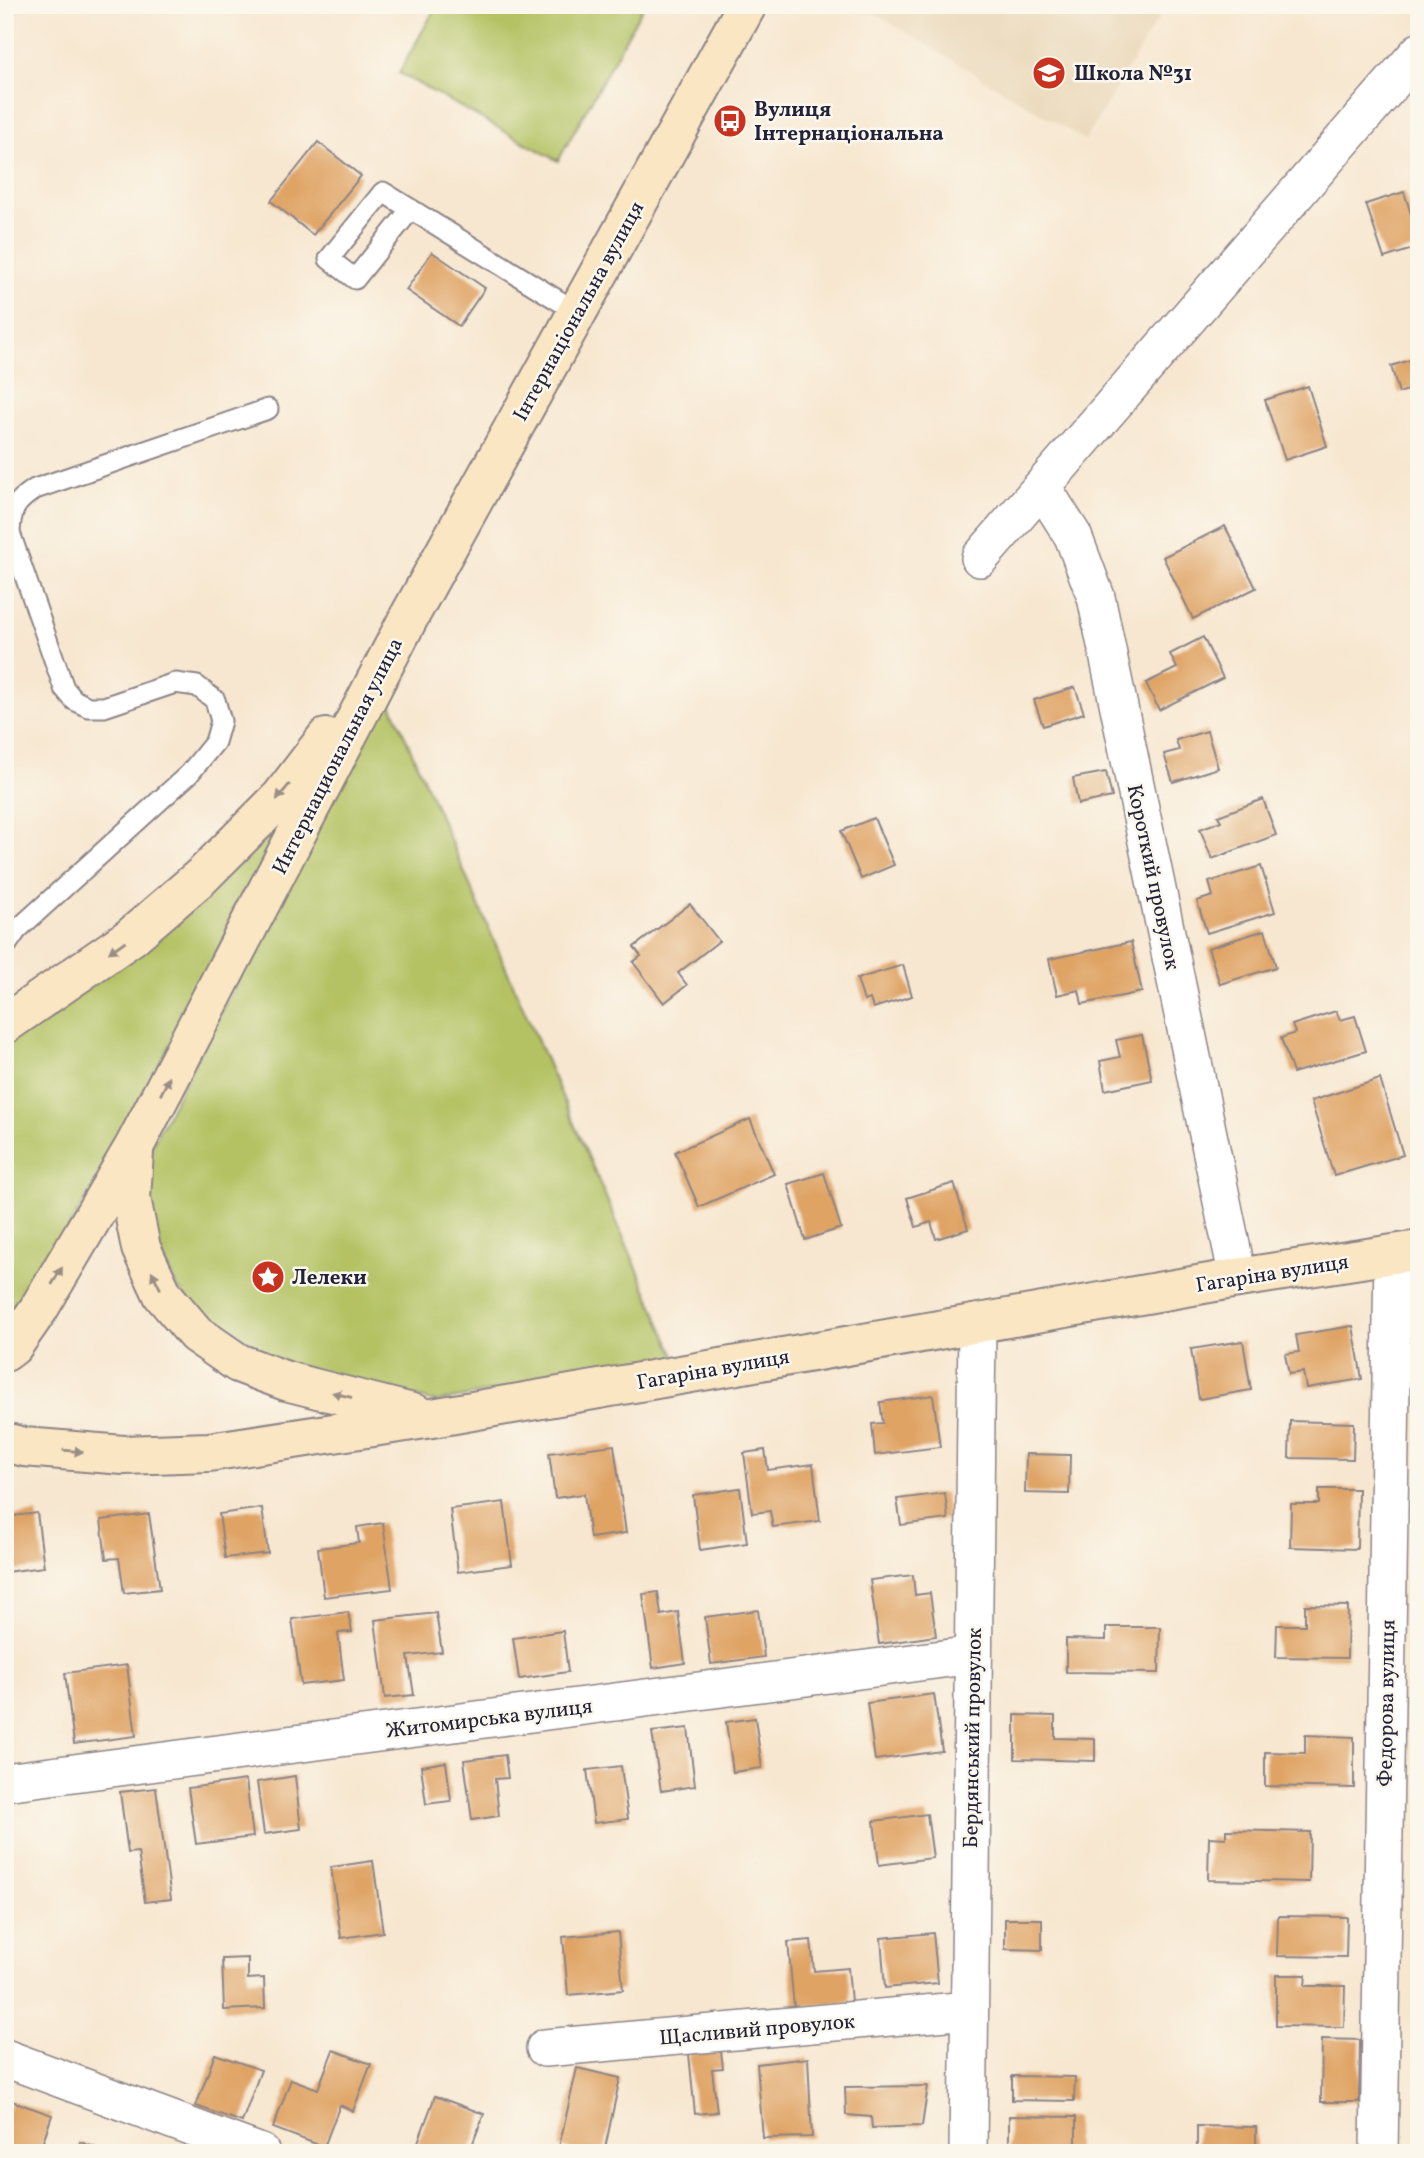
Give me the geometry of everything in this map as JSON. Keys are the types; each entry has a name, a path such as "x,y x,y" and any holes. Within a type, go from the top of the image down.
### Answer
{"street":[{"name":"Інтернаціональна вулиця","path":"409,617 747,5"},
{"path":"980,558 1417,63"},
{"name":"Короткий провулок","path":"1042,487 1073,536 1096,597 1238,1278"},
{"name":"Интернациональная улица","path":"5,1024 131,937 203,875 281,797 334,728 409,617"},
{"name":"Интернациональная улица","path":"5,1352 13,1346 22,1317 134,1147 409,617"},
{"name":"Интернациональная улица","path":"134,1147 131,1198 141,1248 163,1295 196,1334 238,1363 286,1381 432,1418"},
{"name":"Гагаріна вулиця","path":"5,1442 24,1447 124,1455 209,1452 432,1418 1238,1278 1406,1252"},
{"name":"Федорова вулиця","path":"1379,2153 1406,1252"},
{"name":"Бердянський провулок","path":"968,2153 977,1324"},
{"name":"Житомирська вулиця","path":"5,1782 974,1655"},
{"name":"Щасливий провулок","path":"545,2048 969,2010"},
{"path":"5,2058 261,2153"}],"lane":[{"path":"411,209 578,312"},
{"path":"5,947 17,930 190,774 215,743 221,721 215,700 198,686 175,683 104,707 88,706 74,700 64,688 10,533 11,514 20,499 35,489 268,409"}],"shaded area":[{"name":"Школа №31","path":"861,5 1166,5 1085,140"}],"green space":[{"path":"437,5 644,5 558,161 399,73"},
{"path":"387,695 676,1358 435,1402 293,1365 247,1349 207,1323 176,1286 155,1243 146,1196 150,1148"},
{"path":"301,788 122,1138 27,1298 5,1308 5,1041"}],"building":[{"path":"318,142 361,176 313,235 271,201"},
{"path":"1404,192 1419,239 1419,247 1384,258 1366,204"},
{"path":"432,252 485,288 459,326 406,290"},
{"path":"1419,333 1419,353 1418,353 1412,336"},
{"path":"1419,357 1419,386 1399,393 1391,366"},
{"path":"1308,386 1327,446 1285,460 1265,400"},
{"path":"1225,526 1256,588 1193,619 1163,557"},
{"path":"1203,637 1223,678 1159,710 1146,683 1177,668 1170,654"},
{"path":"1075,687 1084,713 1043,726 1034,700"},
{"path":"1207,731 1218,768 1173,782 1164,754 1179,750 1176,740"},
{"path":"1106,772 1112,797 1078,804 1073,778"},
{"path":"1263,799 1276,835 1212,859 1200,829 1221,821 1218,816"},
{"path":"874,818 894,865 861,879 841,831"},
{"path":"1261,866 1275,912 1207,933 1197,901 1213,896 1209,882"},
{"path":"690,904 719,941 678,973 687,985 664,1003 633,962 641,956 634,947"},
{"path":"1265,930 1276,967 1220,984 1208,948"},
{"path":"1131,942 1142,992 1082,1004 1079,990 1057,995 1049,959"},
{"path":"903,965 912,996 873,1008 870,999 864,1001 857,979"},
{"path":"1336,1011 1340,1020 1355,1016 1366,1051 1293,1073 1281,1038 1295,1033 1292,1025"},
{"path":"1142,1035 1152,1080 1105,1090 1100,1061 1120,1057 1116,1040"},
{"path":"1380,1079 1403,1155 1334,1176 1311,1101"},
{"path":"750,1119 774,1174 699,1207 675,1152"},
{"path":"824,1173 841,1228 805,1240 788,1184"},
{"path":"954,1183 968,1229 936,1239 931,1222 916,1227 907,1198"},
{"path":"1353,1326 1362,1379 1306,1388 1303,1372 1289,1374 1285,1354 1299,1352 1296,1335"},
{"path":"1243,1341 1251,1390 1199,1399 1191,1349"},
{"path":"933,1395 940,1447 875,1455 872,1424 883,1423 880,1402"},
{"path":"1290,1421 1354,1423 1353,1459 1289,1458"},
{"path":"614,1445 626,1533 590,1538 584,1494 555,1498 549,1453"},
{"path":"765,1450 768,1470 813,1464 820,1521 773,1527 770,1511 752,1513 744,1453"},
{"path":"1026,1454 1070,1455 1069,1494 1025,1493"},
{"path":"740,1488 747,1543 700,1550 693,1495"},
{"path":"1319,1489 1358,1489 1357,1549 1290,1547 1291,1504 1319,1504"},
{"path":"945,1493 948,1519 901,1525 897,1499"},
{"path":"504,1502 512,1565 458,1572 450,1509"},
{"path":"262,1508 268,1553 225,1558 219,1514"},
{"path":"37,1513 44,1567 5,1572 5,1517"},
{"path":"149,1514 160,1589 124,1593 119,1558 106,1559 101,1520"},
{"path":"383,1523 392,1589 324,1597 318,1548 359,1543 357,1527"},
{"path":"913,1575 915,1595 930,1593 936,1636 879,1644 870,1580"},
{"path":"658,1592 661,1615 678,1612 685,1663 653,1668 643,1594"},
{"path":"1305,1605 1348,1606 1347,1658 1276,1657 1277,1625 1305,1625"},
{"path":"758,1610 764,1657 711,1664 705,1617"},
{"path":"348,1612 352,1632 338,1633 344,1680 301,1685 292,1619"},
{"path":"436,1613 442,1652 408,1656 414,1695 385,1698 375,1620"},
{"path":"1106,1627 1160,1627 1159,1673 1066,1672 1066,1639 1106,1640"},
{"path":"563,1631 568,1672 519,1679 513,1638"},
{"path":"127,1665 136,1736 74,1744 65,1673"},
{"path":"934,1694 942,1751 875,1760 867,1703"},
{"path":"1015,1715 1055,1716 1055,1738 1095,1739 1095,1761 1015,1759"},
{"path":"755,1718 762,1768 733,1772 726,1722"},
{"path":"688,1728 695,1786 661,1791 652,1732"},
{"path":"1305,1735 1354,1737 1354,1788 1265,1786 1265,1752 1305,1753"},
{"path":"505,1755 508,1778 495,1779 499,1816 472,1820 464,1760"},
{"path":"446,1762 451,1801 426,1804 421,1766"},
{"path":"621,1766 628,1819 594,1823 587,1770"},
{"path":"295,1776 301,1829 264,1834 257,1782"},
{"path":"246,1780 253,1837 196,1844 188,1788"},
{"path":"156,1788 171,1899 145,1902 138,1852 128,1853 120,1792"},
{"path":"927,1814 933,1858 879,1865 874,1821"},
{"path":"1226,1830 1310,1832 1309,1882 1208,1880 1209,1837 1226,1838"},
{"path":"373,1861 383,1932 341,1938 331,1867"},
{"path":"1278,1916 1347,1917 1346,1957 1277,1956"},
{"path":"1005,1919 1042,1919 1042,1950 1005,1949"},
{"path":"618,1932 623,1990 568,1995 563,1937"},
{"path":"933,1933 938,1983 885,1988 881,1938"},
{"path":"811,1940 814,1971 848,1968 851,2002 794,2007 788,1942"},
{"path":"248,1958 248,1979 264,1978 265,2008 224,2010 222,1959"},
{"path":"1276,1975 1306,1975 1305,1986 1345,1986 1344,2027 1276,2026"},
{"path":"1322,2039 1360,2040 1359,2102 1321,2102"},
{"path":"333,2050 371,2064 353,2111 340,2105 324,2147 273,2128 291,2079 318,2089"},
{"path":"721,2051 723,2068 712,2069 717,2112 695,2114 689,2054"},
{"path":"215,2054 261,2070 242,2122 196,2106"},
{"path":"808,2058 812,2137 763,2138 757,2064"},
{"path":"577,2068 620,2078 604,2153 584,2153 559,2147"},
{"path":"1012,2076 1075,2077 1074,2101 1012,2100"},
{"path":"928,2086 922,2126 872,2128 871,2117 846,2115 845,2087"},
{"path":"435,2096 484,2114 469,2153 414,2153"},
{"path":"12,2101 52,2115 39,2153 5,2153 5,2120"},
{"path":"1009,2116 1076,2117 1076,2153 1009,2153"},
{"path":"1197,2126 1256,2127 1256,2153 1197,2153"},
{"path":"80,2142 107,2152 107,2153 76,2153"}],"place":[{"name":"Школа №31","path":"1049,73"},
{"name":"Вулиця Інтернаціональна","path":"730,121"},
{"name":"Лелеки","path":"268,1277"}]}
